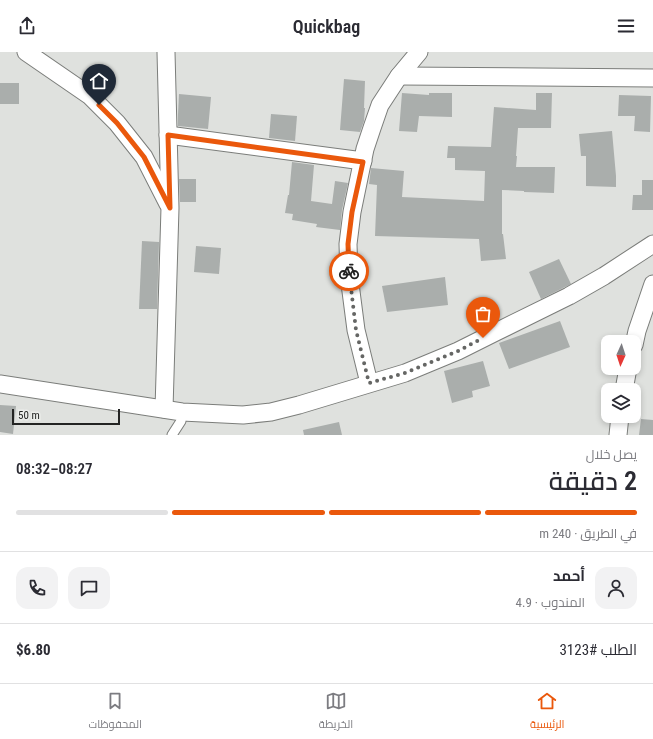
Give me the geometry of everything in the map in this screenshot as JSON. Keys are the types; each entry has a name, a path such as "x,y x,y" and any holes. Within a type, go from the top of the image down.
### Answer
{"street":[{"path":"26,52 90,96 117,123 144,157 170,208"},
{"path":"164,409 170,208 166,52"},
{"path":"369,383 356,330 349,276 348,244 352,212 369,135 380,105 399,76 419,52"},
{"path":"399,76 653,78"},
{"path":"168,135 363,162"},
{"path":"0,384 182,412 243,415 271,412 405,373 458,351 569,296 604,276 653,244"},
{"path":"636,335 653,284"},
{"path":"618,435 619,423"}],"lane":[{"path":"172,435 181,421 182,412"}],"building":[{"path":"344,79 365,81 364,121 360,132 340,130"},
{"path":"0,83 19,83 19,104 0,104"},
{"path":"402,93 429,95 429,93 452,93 452,117 419,116 417,132 399,131"},
{"path":"536,93 552,93 551,128 518,128 516,167 555,167 554,193 502,190 502,234 506,259 481,261 479,239 375,236 377,185 369,184 371,168 404,171 402,197 484,201 485,171 455,170 455,158 447,158 448,146 491,147 494,107 536,110"},
{"path":"179,94 211,97 208,129 178,126"},
{"path":"619,95 651,96 650,132 634,131 635,116 618,116"},
{"path":"271,114 297,116 295,141 269,138"},
{"path":"612,131 616,187 586,186 586,156 581,156 579,134"},
{"path":"292,162 314,165 311,201 332,204 335,181 348,183 342,210 340,230 316,227 317,224 292,220 293,214 285,213 289,195"},
{"path":"179,179 196,179 196,202 180,202"},
{"path":"642,180 653,180 653,210 632,210 633,195 642,195"},
{"path":"142,241 159,242 157,309 139,309"},
{"path":"196,246 221,248 219,274 194,272"},
{"path":"559,259 571,284 541,299 529,272"},
{"path":"445,277 448,305 387,312 382,286"},
{"path":"560,321 570,347 509,369 499,343"},
{"path":"483,361 490,386 472,391 473,397 452,403 444,371"},
{"path":"0,405 16,406 13,434 0,432"},
{"path":"641,419 653,420 653,435 639,435"},
{"path":"339,422 342,435 304,435 303,430"}],"way so far":[{"path":"349,271 356,330 369,383 405,373 458,351 483,338"}],"route":[{"path":"99,105 117,123 144,157 170,208 168,135 363,162 352,212 348,244 349,271"}]}
